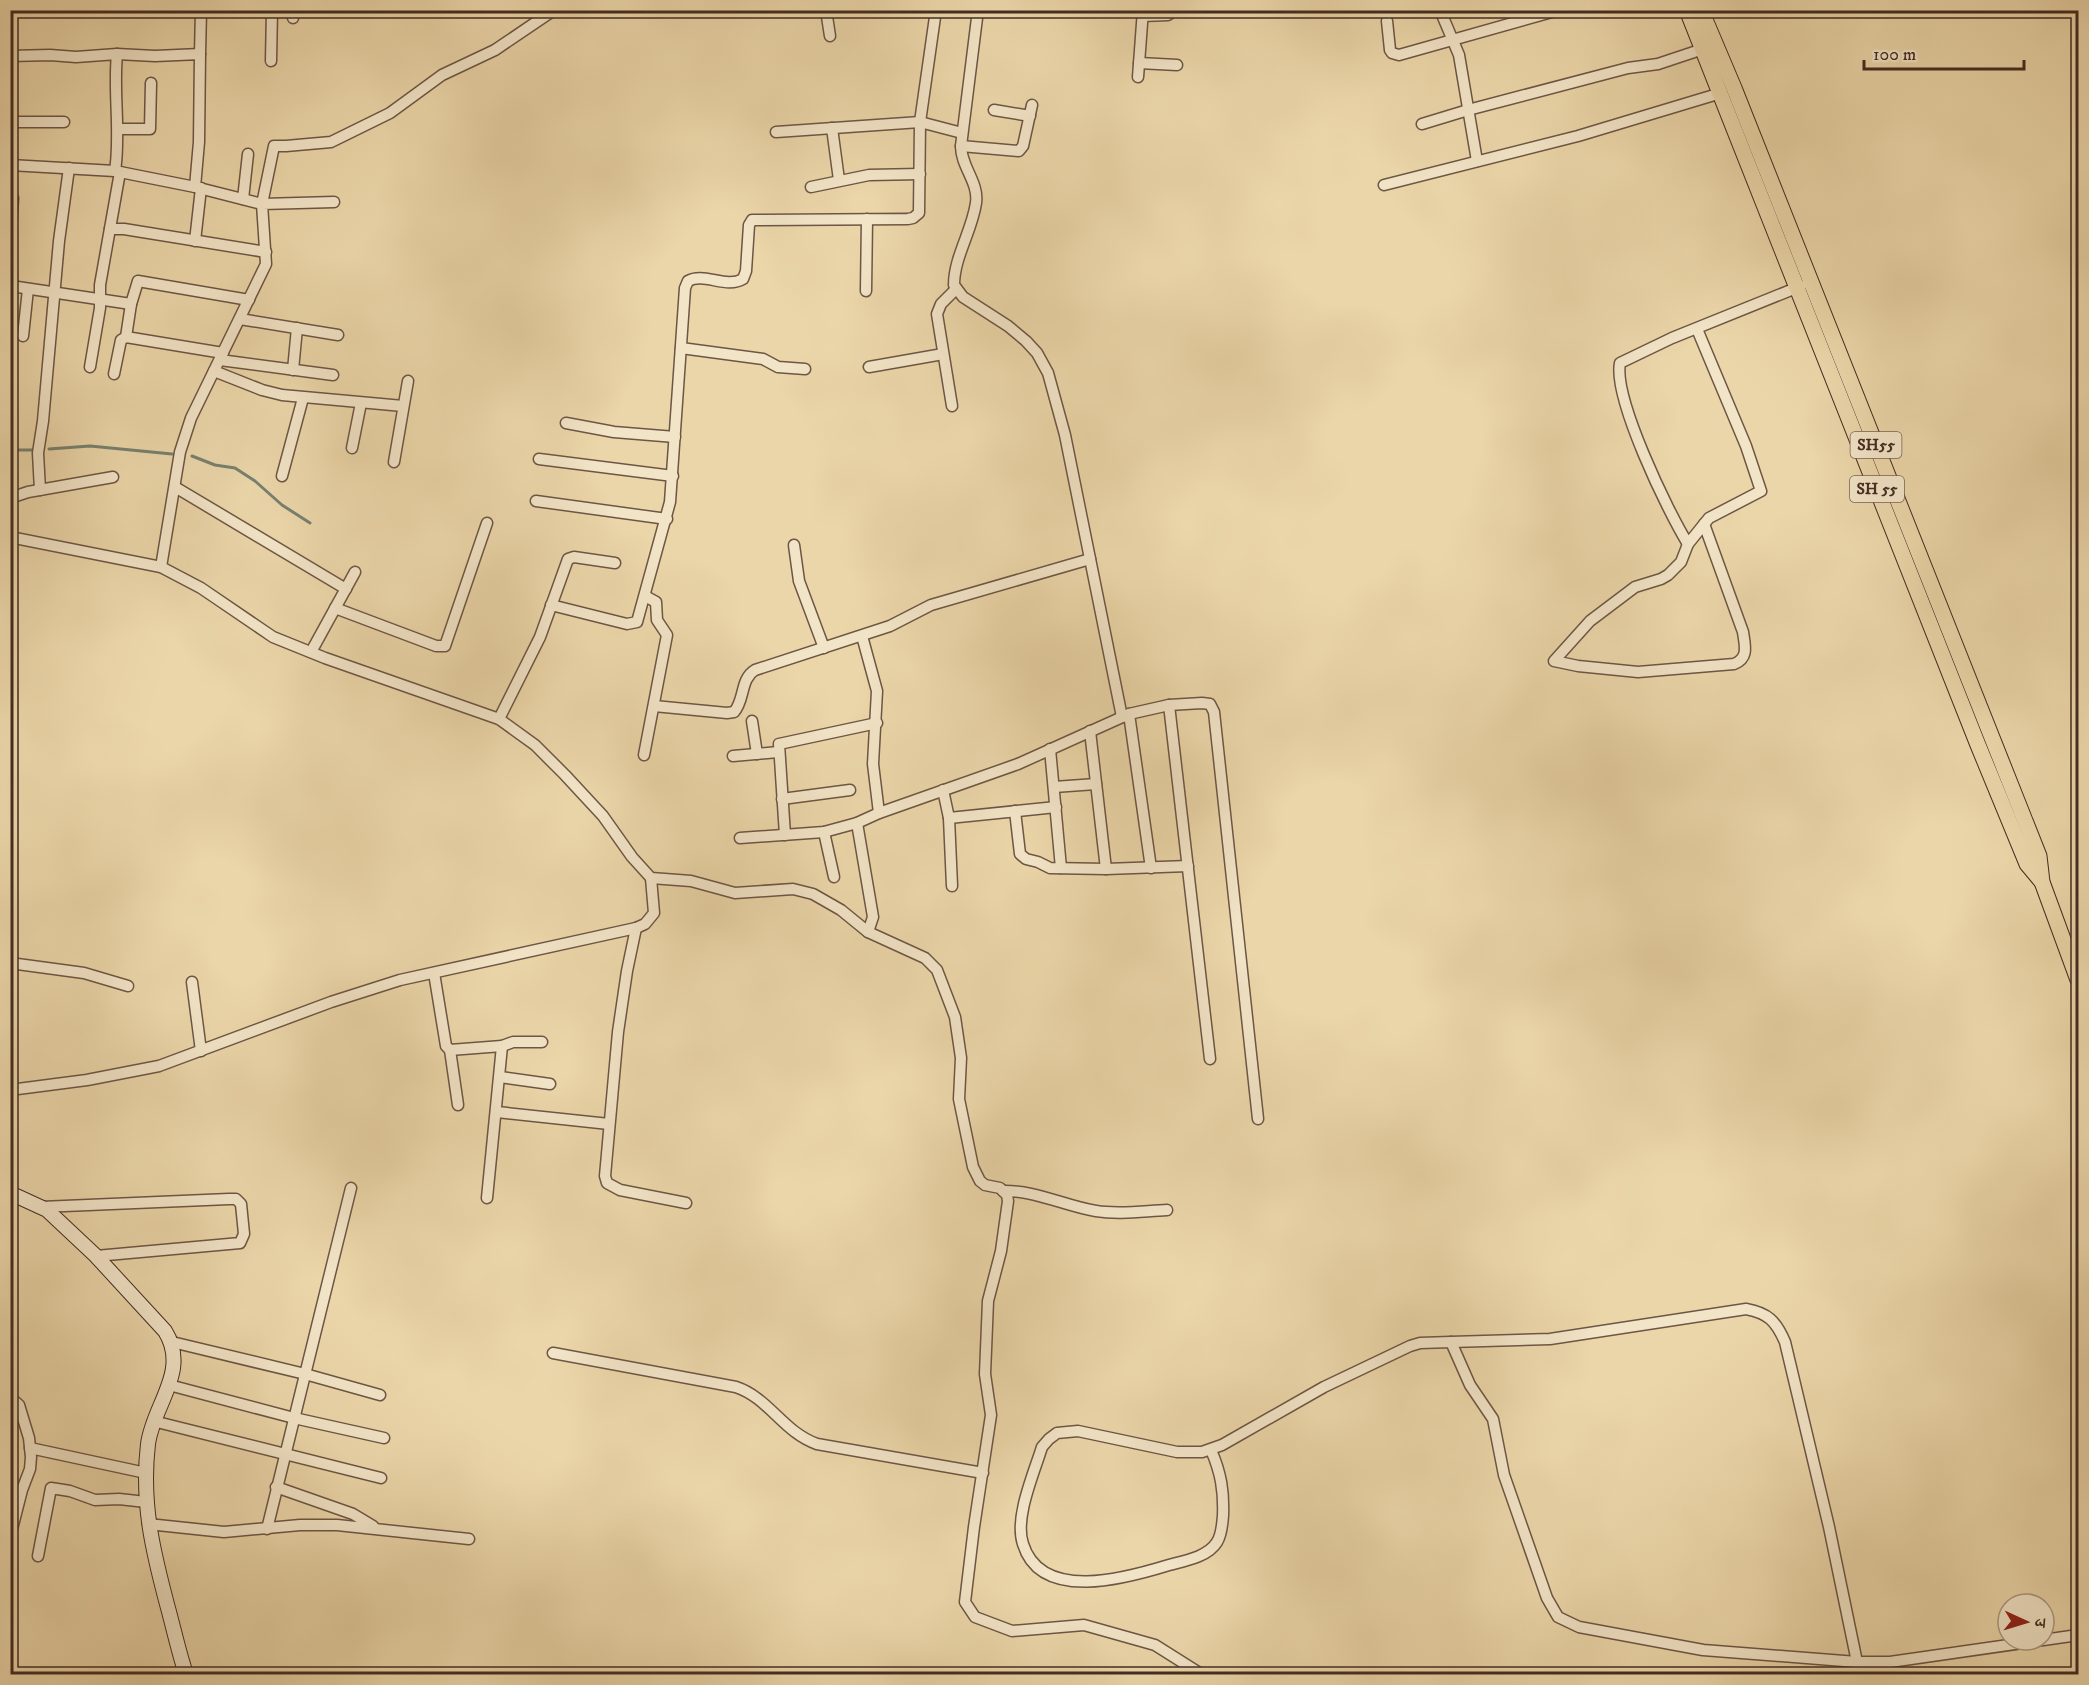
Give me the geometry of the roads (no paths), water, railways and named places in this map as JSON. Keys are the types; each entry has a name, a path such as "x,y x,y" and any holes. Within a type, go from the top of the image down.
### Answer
{"main road":[{"path":"1687,10 1803,285"},
{"name":"SH55","path":"1701,10 1734,88 1803,285 2039,856 2042,882 2079,980"}],"street":[{"path":"195,241 201,10"},
{"path":"271,61 272,10"},
{"path":"161,567 180,452 191,418 267,264 262,204 274,146 331,142 390,113 442,75 495,50 554,10"},
{"path":"826,10 830,36"},
{"path":"551,605 632,624 637,622 667,519 673,476 685,288 688,281 697,279 733,282 743,279 746,271 749,225 752,220 908,219 916,216 920,208 920,122 936,10"},
{"path":"978,10 960,146 962,161 971,178 976,196 976,204 954,279 956,289 963,297 1008,326 1026,341 1048,373 1065,435 1090,559 1126,715 1151,868"},
{"path":"1138,77 1143,13 1168,15 1174,10"},
{"path":"1440,10 1459,54 1477,161"},
{"path":"1387,21 1390,50 1395,54 1404,54 1559,10"},
{"path":"1422,124 1628,68 1658,64 1703,49"},
{"path":"90,367 118,171 115,78 117,54"},
{"path":"10,56 200,54"},
{"path":"1139,63 1177,65"},
{"path":"118,129 150,129 151,83"},
{"path":"1384,185 1578,136 1721,93"},
{"path":"960,146 1019,151 1023,146 1031,111 994,110"},
{"path":"10,122 64,122"},
{"path":"776,132 920,122 962,133"},
{"path":"832,128 839,180"},
{"path":"243,199 248,154"},
{"path":"10,165 118,171 262,204 334,202"},
{"path":"39,490 38,453 69,168"},
{"path":"810,187 869,175 920,174"},
{"path":"10,245 13,198"},
{"path":"866,291 867,219"},
{"path":"110,229 124,229 266,252"},
{"path":"10,281 11,286 131,304"},
{"path":"126,337 131,304 138,281 249,300"},
{"path":"1688,544 1666,506 1636,431 1622,391 1618,373 1620,363 1803,285"},
{"path":"22,336 28,289"},
{"path":"952,406 937,314 941,304 956,289"},
{"path":"240,319 338,335"},
{"path":"292,370 297,328"},
{"path":"1697,329 1746,447 1761,491 1709,518 1688,544 1681,562 1668,575 1635,587 1590,621 1554,661 1578,666 1638,672 1734,664 1741,661 1745,657 1746,648 1743,632 1704,525"},
{"path":"114,374 121,340 126,337 221,357 333,375"},
{"path":"681,348 763,359 778,367 806,369"},
{"path":"868,367 943,354"},
{"path":"214,371 262,390 303,398 403,406"},
{"path":"394,462 408,381"},
{"path":"282,476 303,398"},
{"path":"352,448 361,403"},
{"path":"566,423 614,432 675,437"},
{"path":"539,459 673,476"},
{"path":"10,498 39,490 113,477"},
{"path":"175,487 346,589"},
{"path":"536,501 667,519"},
{"path":"335,608 440,647 447,643 487,523"},
{"path":"10,537 161,567 201,588 273,637 499,719 535,745 603,816 632,857 651,878 654,913 645,924 636,928 400,981 342,998 159,1066 87,1080 10,1090"},
{"path":"794,544 799,581 824,648"},
{"path":"499,719 540,637 568,559 574,557 615,563"},
{"path":"654,705 734,712 749,673 896,624 931,605 1090,559"},
{"path":"311,652 355,572"},
{"path":"644,755 667,635 657,620 656,602 645,596"},
{"path":"862,636 876,686 877,723 873,764 879,813"},
{"path":"740,838 824,832 857,823 879,813 1018,764 1126,715 1169,705 1206,703 1212,707 1214,712 1258,1119"},
{"path":"1169,705 1210,1059"},
{"path":"752,721 757,754"},
{"path":"785,835 779,744 877,723"},
{"path":"1089,731 1106,869"},
{"path":"1050,749 1062,868"},
{"path":"733,756 778,752"},
{"path":"1054,787 1096,784"},
{"path":"782,799 850,790"},
{"path":"943,790 949,818 952,886"},
{"path":"949,818 1056,807"},
{"path":"1014,811 1022,857 1048,867 1106,869 1188,866"},
{"path":"857,823 870,925"},
{"path":"824,832 834,877"},
{"path":"651,878 691,881 735,893 793,889 813,894 925,958 937,970 955,1017 961,1058 959,1099 973,1167 980,1181 985,1185 1002,1190 1028,1193 1104,1212 1167,1210"},
{"path":"636,928 622,1001 605,1166 607,1183 620,1190 686,1203"},
{"path":"10,963 84,973 128,986"},
{"path":"434,973 445,1043 450,1050 458,1105"},
{"path":"192,982 201,1051"},
{"path":"450,1050 501,1046 513,1042 542,1042"},
{"path":"487,1198 500,1077 501,1046"},
{"path":"500,1077 550,1084"},
{"path":"496,1112 609,1124"},
{"path":"267,1528 351,1188"},
{"path":"1002,1190 1007,1195 1008,1201 1003,1239 988,1301 985,1374 991,1415 965,1602 975,1617 1012,1631 1084,1625 1155,1645 1201,1674"},
{"path":"10,1193 47,1210 96,1256 165,1331 172,1342 175,1358 169,1385 150,1429 146,1502 155,1560 186,1674"},
{"path":"40,1207 229,1199 236,1199 241,1204 244,1233 240,1243 96,1256"},
{"path":"1211,1450 1220,1469 1224,1496 1222,1530 1218,1541 1208,1552 1128,1578 1098,1581 1073,1580 1045,1573 1036,1567 1028,1556 1020,1529 1023,1510 1042,1447 1057,1433 1078,1431 1177,1452 1192,1453 1211,1450 1324,1387 1420,1343 1550,1339 1746,1309 1761,1312 1774,1322 1785,1342 1831,1536 1857,1662"},
{"path":"172,1342 305,1374 380,1395"},
{"path":"1451,1342 1470,1385 1493,1419 1497,1430 1504,1475 1546,1598 1558,1617 1579,1627 1703,1650 1857,1662 1890,1662 2079,1635"},
{"path":"553,1353 736,1387 756,1396 793,1432 817,1444 983,1473"},
{"path":"169,1385 294,1418 384,1438"},
{"path":"10,1398 19,1405 30,1448 30,1469 16,1490 10,1537"},
{"path":"153,1421 381,1479"},
{"path":"30,1448 146,1473"},
{"path":"276,1487 353,1514 375,1527"},
{"path":"38,1556 51,1488 70,1491 95,1500 119,1499 146,1502"},
{"path":"148,1524 224,1532 319,1524 375,1527 469,1539"}],"waterway":[{"path":"49,449 90,446 172,454"},
{"path":"10,450 33,450"},
{"path":"192,456 215,465 235,468 255,481 282,505 310,523"}]}
